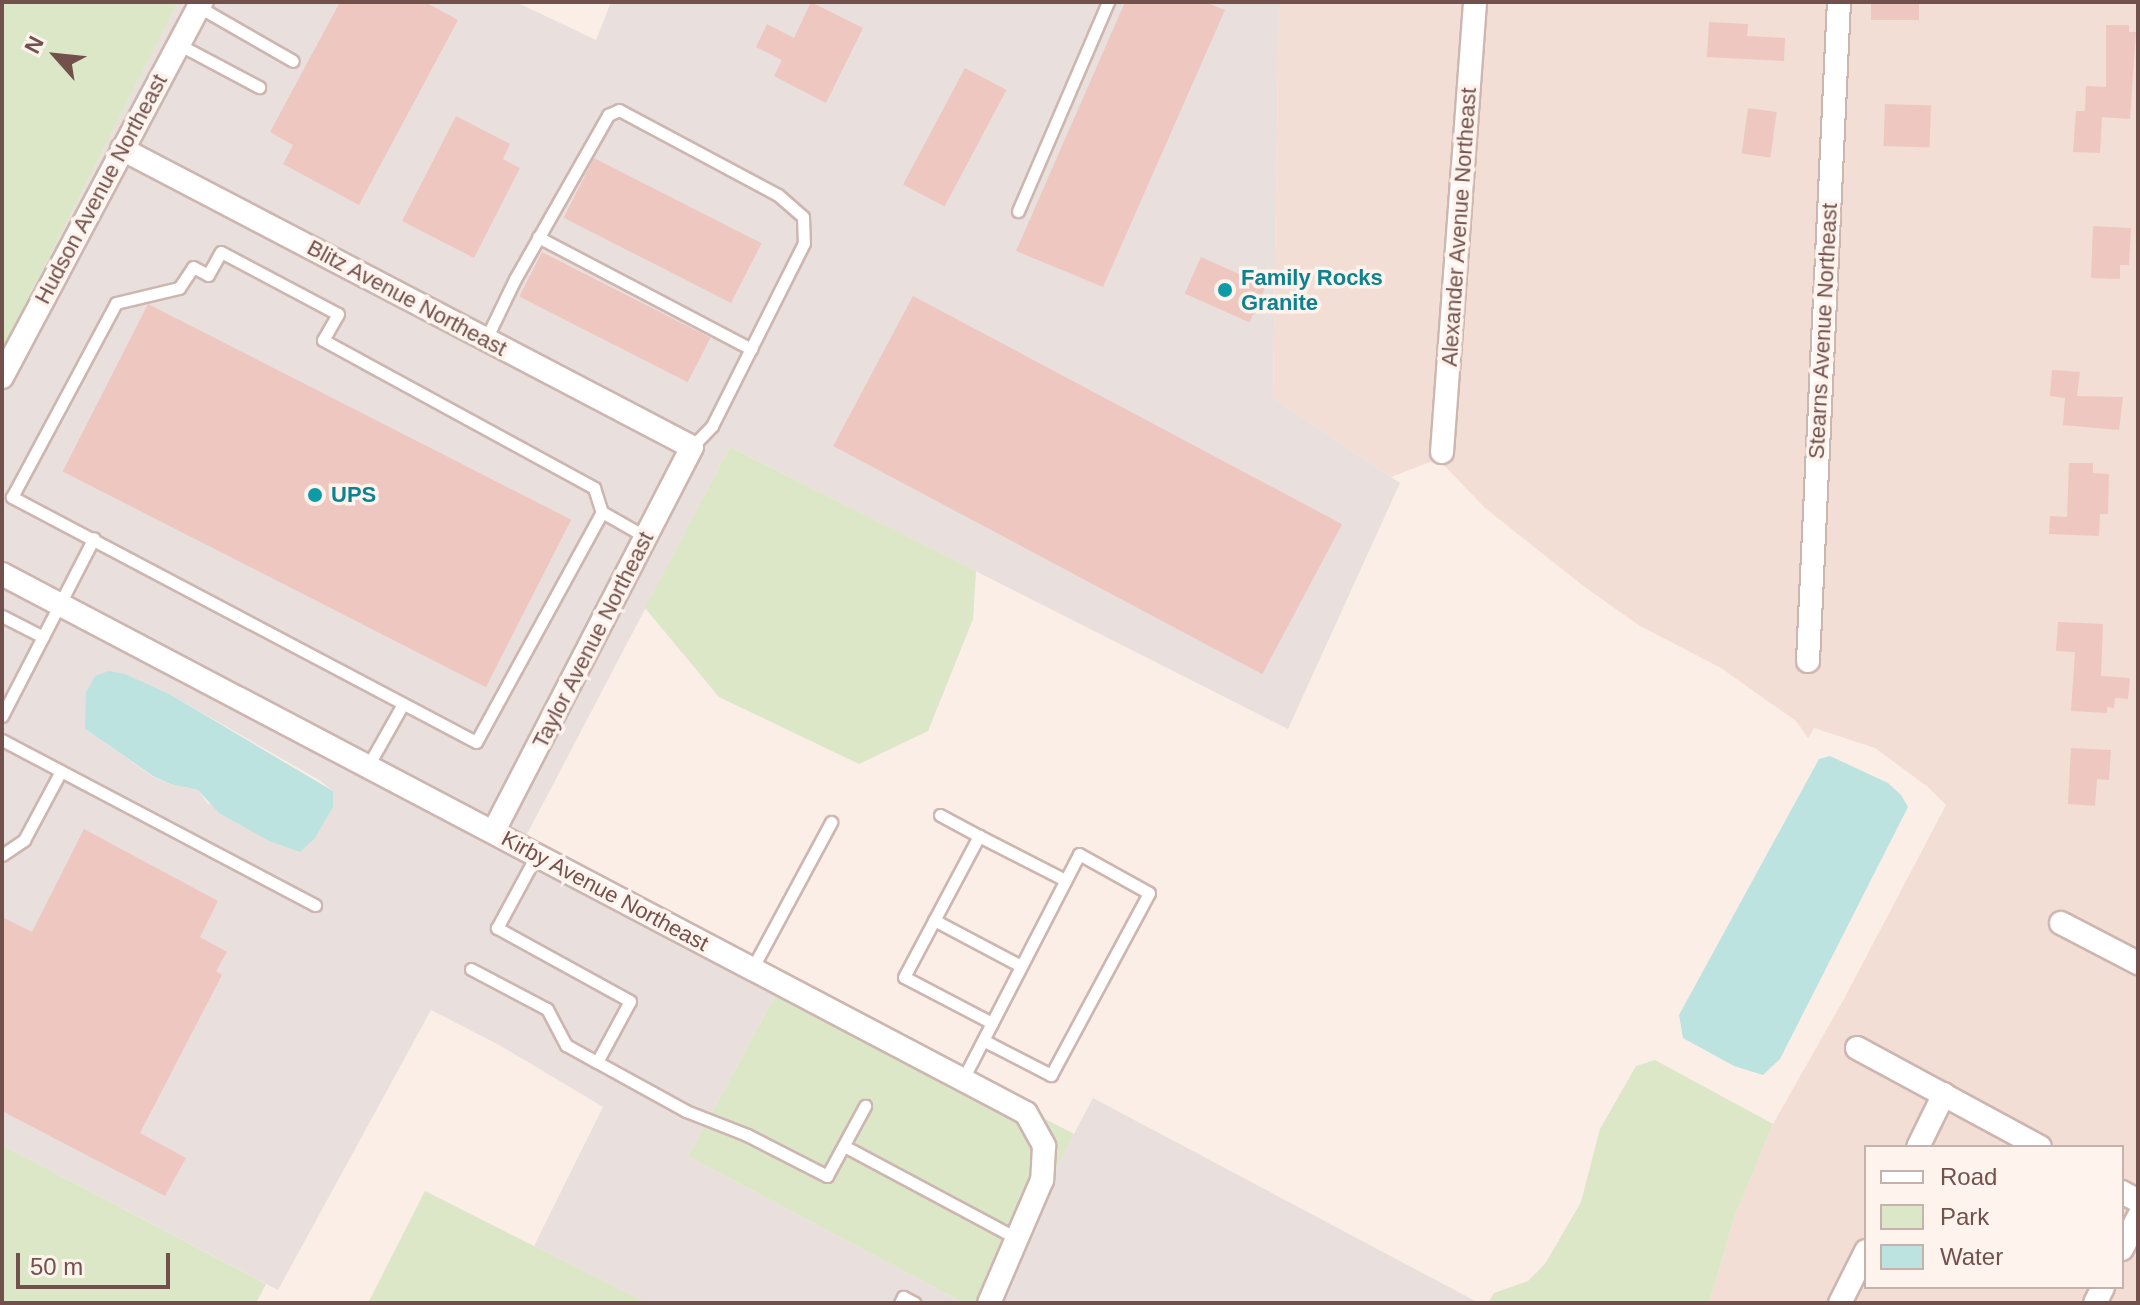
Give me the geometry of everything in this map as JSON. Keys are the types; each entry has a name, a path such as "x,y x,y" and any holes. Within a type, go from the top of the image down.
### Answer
{"street":[{"name":"Alexander Avenue Northeast","path":"1442,452 1475,2"},
{"name":"Stearns Avenue Northeast","path":"1808,661 1839,2"},
{"name":"Hudson Avenue Northeast","path":"2,377 200,4"},
{"name":"Blitz Avenue Northeast","path":"122,149 692,447"},
{"name":"Taylor Avenue Northeast","path":"493,832 692,447"},
{"name":"Kirby Avenue Northeast","path":"2,574 1026,1113 1044,1146 1042,1180 989,1303"},
{"path":"2061,923 2138,963"},
{"path":"1857,1048 2036,1145"},
{"path":"1919,1145 1944,1094"},
{"path":"2124,1245 2138,1217"},
{"path":"1840,1303 1864,1255"}],"lane":[{"path":"1018,211 1108,2"},
{"path":"200,4 293,61"},
{"path":"178,44 259,87"},
{"path":"486,339 538,237 608,115 619,110 778,195 803,217 804,243 712,426 692,447"},
{"path":"538,237 751,349"},
{"path":"602,512 476,742 12,497 116,303 179,288 193,267 208,275 221,252 338,314 323,340 594,488 602,512 646,537"},
{"path":"2,716 94,538"},
{"path":"2,616 43,637"},
{"path":"368,766 403,704"},
{"path":"2,740 315,905"},
{"path":"2,855 24,840 61,771"},
{"path":"940,815 1065,880"},
{"path":"752,969 831,822"},
{"path":"979,836 904,977 992,1023"},
{"path":"963,1079 1065,880 1079,854 1149,893 1051,1075 983,1040"},
{"path":"536,856 497,928 630,1001 597,1062"},
{"path":"934,920 1021,966"},
{"path":"471,969 547,1009 566,1045 686,1111 747,1135 827,1176 865,1106"},
{"path":"844,1146 1018,1239"},
{"path":"900,1303 903,1297 915,1303"}],"shaded area":[{"path":"178,2 516,2 596,40 611,2 1279,2 1273,398 1400,483 1288,729 730,447 514,859 783,982 688,1156 964,1303 647,1303 534,1246 603,1107 499,1045 431,1010 278,1290 2,1145 2,350","holes":["171,695 333,791 208,804 198,790 169,784 152,776 85,729"]},
{"path":"1279,2 2138,2 2138,1303 1709,1303 1735,1215 1773,1124 1845,997 1946,805 1928,787 1875,748 1814,728 1808,738 1796,721 1721,668 1640,626 1586,588 1485,508 1438,459 1391,477 1273,398"},
{"path":"1093,1098 1479,1303 984,1303"}],"green space":[{"path":"2,2 178,2 2,350"},
{"path":"730,447 976,571 973,619 928,731 859,764 719,697 645,608"},
{"path":"783,982 1074,1134 984,1303 964,1303 688,1156"},
{"path":"1655,1060 1773,1124 1735,1215 1709,1303 1488,1303 1494,1293 1528,1281 1545,1264 1581,1202 1600,1129 1636,1066"},
{"path":"2,1145 266,1284 256,1303 2,1303"},
{"path":"425,1191 534,1246 647,1303 368,1303"}],"water":[{"path":"109,671 125,674 171,695 333,791 333,807 315,838 300,852 269,841 219,813 198,790 170,784 153,776 85,729 86,692 95,676"},
{"path":"1830,756 1888,783 1908,807 1780,1059 1763,1075 1734,1066 1683,1038 1679,1015 1819,759"}],"building":[{"path":"340,2 425,2 458,20 359,205 283,164 293,145 270,132"},
{"path":"811,2 863,28 826,103 774,76 782,60 756,47 767,24 794,38"},
{"path":"1125,2 1205,2 1225,10 1103,287 1016,251"},
{"path":"1871,2 1919,2 1919,20 1871,20"},
{"path":"1709,22 1748,24 1747,36 1785,38 1784,61 1707,57"},
{"path":"2106,25 2129,25 2129,32 2136,32 2130,119 2102,117 2100,153 2073,152 2076,111 2085,111 2086,86 2106,87"},
{"path":"965,68 1006,90 945,207 903,185"},
{"path":"1885,104 1931,106 1930,148 1884,146"},
{"path":"1748,108 1777,112 1770,158 1742,154"},
{"path":"456,116 510,144 503,159 520,168 474,258 402,221"},
{"path":"594,158 762,243 731,303 564,218"},
{"path":"2093,226 2131,228 2129,265 2120,265 2120,279 2091,278"},
{"path":"542,252 710,338 688,382 519,297"},
{"name":"Family Rocks Granite","path":"1201,257 1266,286 1250,322 1185,294"},
{"path":"913,296 1342,524 1262,674 833,446"},
{"name":"UPS","path":"148,304 571,520 486,687 63,472"},
{"path":"2052,370 2080,372 2077,396 2123,397 2119,430 2063,425 2065,398 2050,396"},
{"path":"2069,463 2093,463 2093,473 2109,474 2108,514 2100,514 2099,536 2049,534 2050,516 2067,517"},
{"path":"2058,622 2103,624 2101,676 2130,678 2128,699 2115,698 2114,708 2107,707 2107,713 2071,711 2075,652 2056,651"},
{"path":"2071,748 2111,750 2109,780 2097,779 2095,806 2068,804"},
{"path":"84,829 218,901 200,937 227,952 216,971 222,975 140,1133 186,1158 165,1196 2,1111 2,917 32,932"}],"place":[{"name":"Family Rocks Granite","path":"1225,290"},
{"name":"UPS","path":"315,495"}]}
